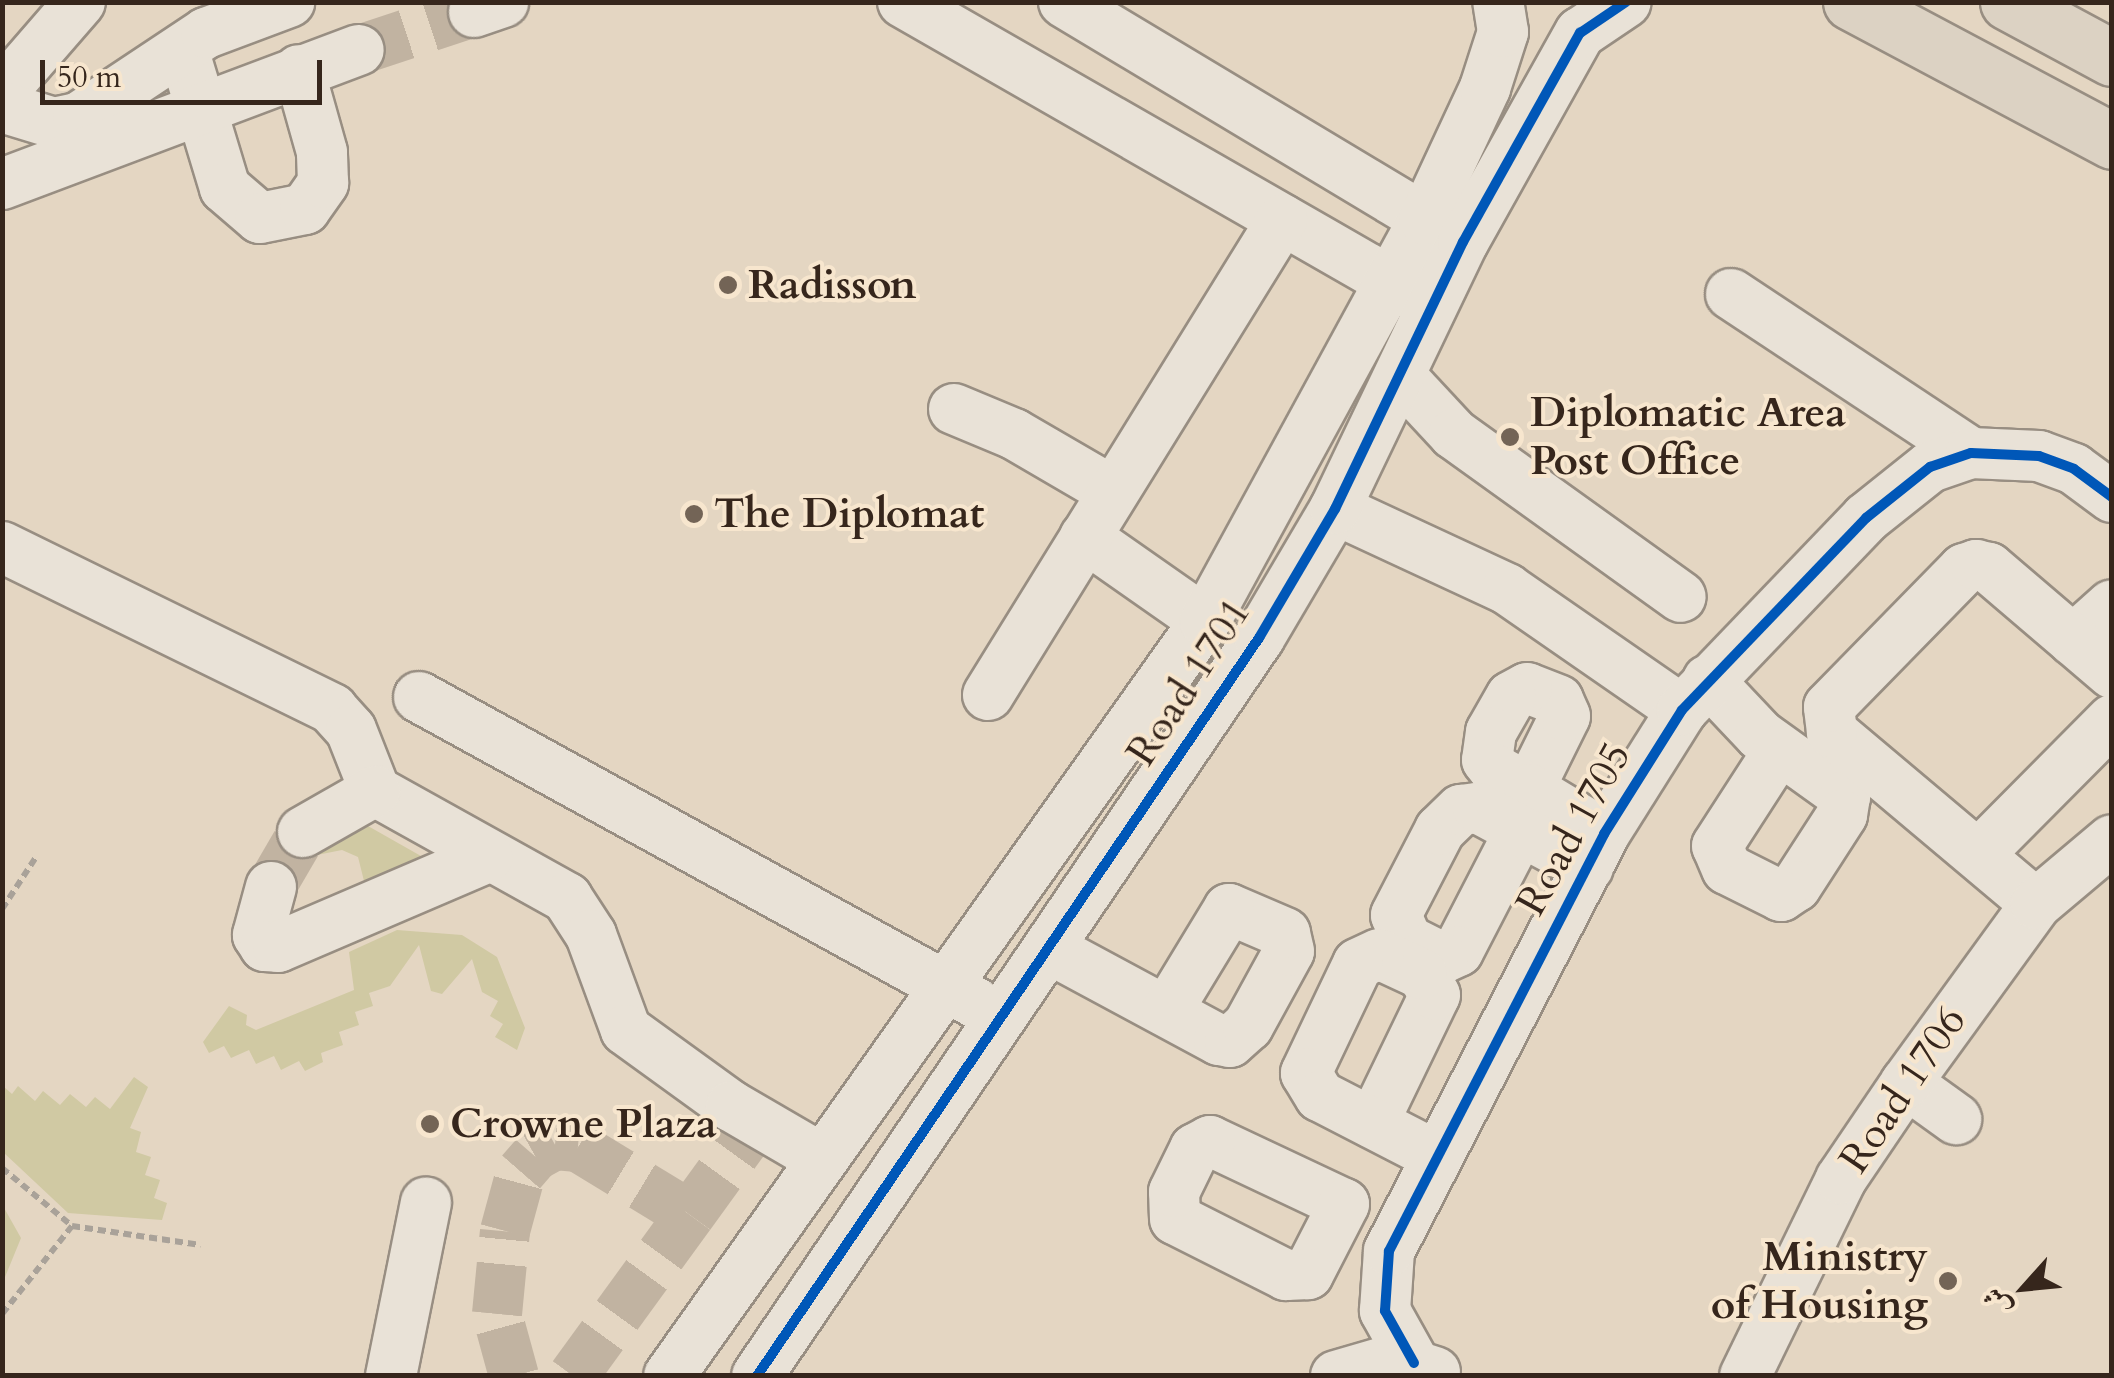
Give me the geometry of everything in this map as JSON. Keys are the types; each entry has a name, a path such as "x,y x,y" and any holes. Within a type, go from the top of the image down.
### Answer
{"main road":[{"path":"1852,2 2112,140"},
{"path":"2008,2 2112,58"}],"street":[{"path":"2,92 80,2"},
{"path":"2,107 54,123 78,118 183,49 241,17 290,2"},
{"path":"903,2 1412,294"},
{"path":"1064,2 1362,185 1444,230"},
{"name":"Road 1701","path":"1444,230 1503,32 1498,2"},
{"name":"Road 1701","path":"670,1376 1205,621 1412,294 1444,230 1580,32 1626,2"},
{"path":"183,49 234,202 260,218 291,216 316,197 325,168 299,70"},
{"path":"2,184 96,153 200,106 359,50"},
{"path":"1328,246 1362,185"},
{"path":"988,695 1282,220"},
{"name":"Road 1701","path":"757,1376 1259,638 1335,509 1402,378 1412,294"},
{"path":"1732,294 1971,453"},
{"path":"1402,378 1469,446 1681,597"},
{"path":"954,409 1014,434 1112,491"},
{"path":"1378,426 1434,431 1469,446"},
{"name":"Road 1705","path":"1428,1369 1391,1330 1382,1290 1389,1251 1596,851 1695,695 1866,518 1930,467 1971,453 2039,456 2074,469 2112,497"},
{"name":"Road 1705","path":"1335,509 1507,589 1695,695"},
{"path":"1085,536 1205,621"},
{"path":"2,547 332,709 351,730 375,791 567,898 592,935 620,1022 751,1130 822,1159"},
{"path":"2036,904 1832,732 1829,707 1964,568 1976,565 1988,568 2112,674"},
{"path":"2073,640 2112,605"},
{"path":"1695,695 1779,750"},
{"path":"419,697 946,989 1004,1016"},
{"path":"1979,854 2112,720"},
{"path":"303,832 375,791"},
{"path":"1524,810 1596,851"},
{"path":"271,887 258,936 265,946 278,947 488,857"},
{"name":"Road 1706","path":"1746,1376 1841,1180 1906,1083 2036,904 2102,867"},
{"path":"1050,949 1167,1011"},
{"path":"1906,1083 1956,1118"},
{"path":"1373,1123 1436,1156"},
{"path":"1344,1204 1361,1190 1407,1210"},
{"path":"390,1376 426,1203"},
{"name":"Road 1705","path":"1336,1376 1374,1360 1428,1369"}],"path":[{"path":"2,909 36,857"},
{"path":"2,1168 72,1226 201,1245"},
{"path":"2,1314 72,1226"}],"shaded area":[{"path":"358,824 428,860 365,885 358,857 342,850 317,855"},
{"path":"397,930 462,935 497,957 525,1028 517,1050 495,1037 503,1024 490,1016 498,1001 482,992 472,959 442,994 431,991 419,945 390,986 369,993 373,1006 355,1012 359,1025 339,1032 343,1045 321,1053 323,1062 305,1071 299,1061 281,1070 274,1056 256,1064 249,1050 231,1058 224,1046 209,1053 203,1042 229,1006 247,1015 246,1025 256,1030 354,990 349,952"},
{"path":"134,1077 148,1087 130,1128 141,1132 136,1152 151,1157 145,1175 160,1180 154,1198 167,1203 162,1220 68,1213 3,1152 3,1086 12,1094 18,1086 35,1101 43,1091 60,1105 70,1094 86,1107 95,1097 110,1109"},
{"path":"3,1206 21,1238 3,1282"}],"tunnel":[{"path":"359,50 474,12"},
{"path":"271,887 303,832"},
{"path":"514,1376 497,1314 505,1231 521,1172 535,1156 555,1145 578,1147 690,1215 745,1139"},
{"path":"573,1376 690,1215"}],"cycle path":[{"path":"757,1376 1259,638 1335,509 1463,242 1580,33 1626,2"},
{"path":"1414,1363 1385,1311 1389,1251 1604,834 1682,710 1866,518 1930,467 1971,453 2039,456 2074,469 2112,497"}],"place":[{"name":"Radisson","path":"728,285"},
{"name":"Diplomatic Area Post Office","path":"1510,437"},
{"name":"The Diplomat","path":"694,514"},
{"name":"Crowne Plaza","path":"430,1124"},
{"name":"Ministry of Housing","path":"1948,1281"}]}
